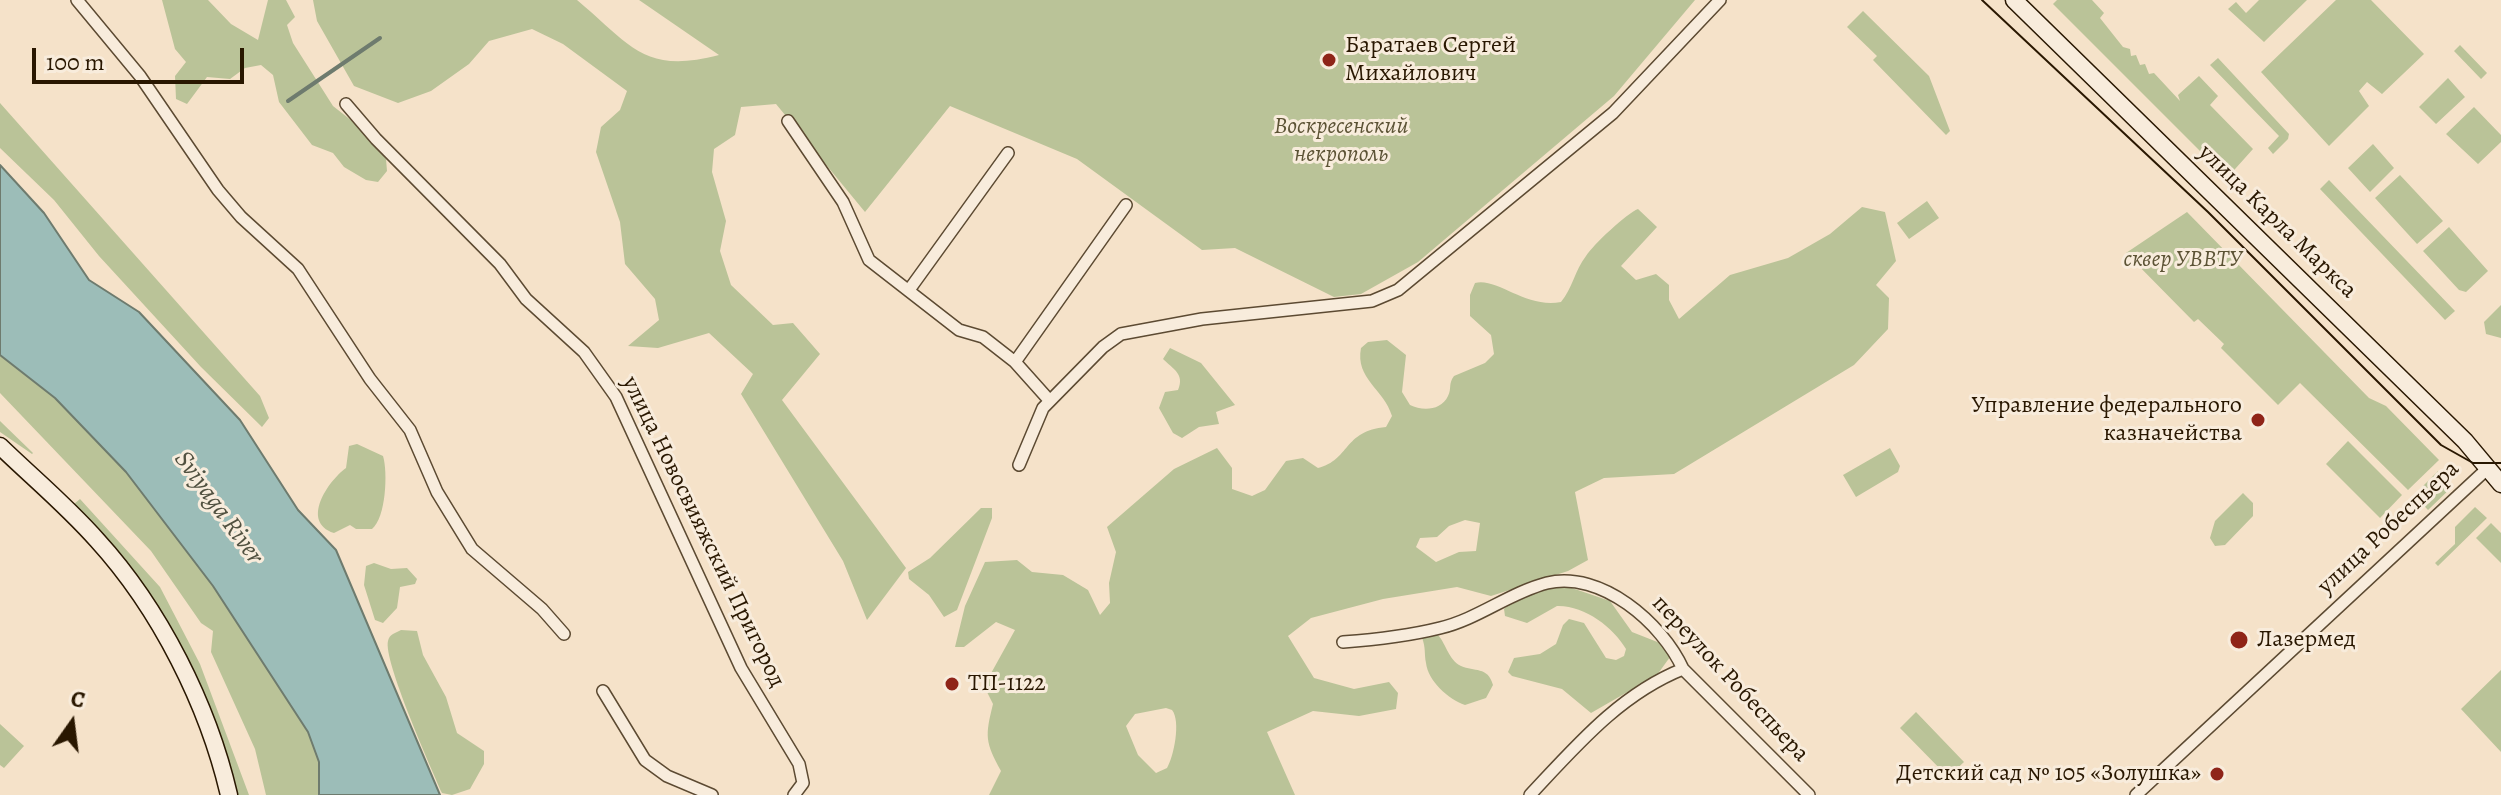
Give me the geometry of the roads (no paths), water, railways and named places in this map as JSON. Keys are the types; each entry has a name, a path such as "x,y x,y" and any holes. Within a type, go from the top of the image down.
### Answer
{"main road":[{"name":"улица Карла Маркса","path":"2014,0 2495,464 2501,484"},
{"path":"0,446 98,540 143,600 194,696 229,795"}],"street":[{"path":"77,0 140,76 218,190 241,217 298,269 370,379 410,430 437,492 472,549 542,609 564,634"},
{"path":"1019,465 1049,400 1121,334 1202,319 1372,301 1398,290 1613,113 1720,0"},
{"name":"улица Новосвияжский Пригород","path":"346,104 376,139 500,264 526,299 584,352 616,397 741,668 799,764 803,783 794,795"},
{"path":"788,121 843,202 869,260 959,330 983,337 1015,362 1049,400"},
{"path":"909,290 1008,153"},
{"path":"1015,362 1126,205"},
{"name":"улица Робеспьера","path":"2136,795 2495,464"},
{"name":"переулок Робеспьера","path":"1343,642 1442,628 1489,611 1508,598 1550,582 1594,586 1625,600 1673,647 1683,669 1809,795"},
{"path":"1530,795 1599,722 1659,678 1683,669"},
{"path":"603,691 645,760 667,776 712,795"}],"water":[{"name":"Sviyaga River","path":"0,165 44,213 89,280 139,312 240,420 298,510 336,550 440,795 319,795 319,762 308,732 213,586 126,472 55,398 0,355"}],"waterway":[{"path":"288,101 380,38"}],"tram line":[{"path":"1982,0 2208,212 2441,445 2473,463 2501,463"}],"place":[{"name":"Баратаев Сергей Михайлович","path":"1329,60"},
{"name":"Управление федерального казначейства","path":"2258,420"},
{"name":"Лазермед","path":"2239,640"},
{"name":"ТП-1122","path":"952,684"},
{"name":"Детский сад № 105 «Золушка»","path":"2217,774"}],"park label":[{"name":"Воскресенский некрополь","path":"1341,141"},
{"name":"сквер УВВТУ","path":"2183,260"}]}
